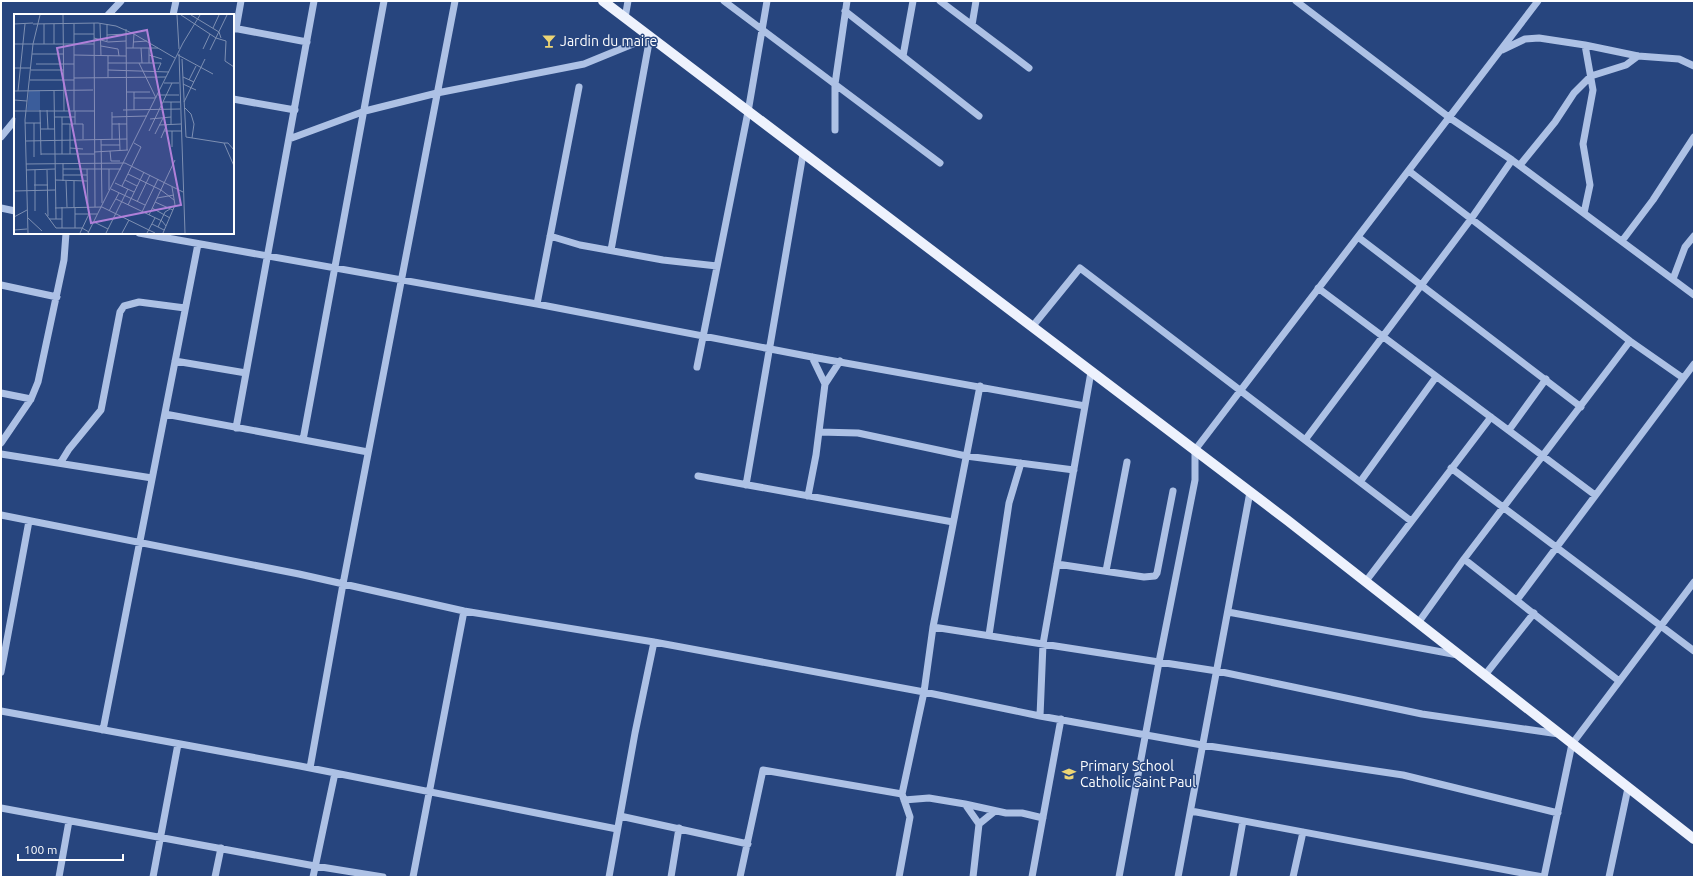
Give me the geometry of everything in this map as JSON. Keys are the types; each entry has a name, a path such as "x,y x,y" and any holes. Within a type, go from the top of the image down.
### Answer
{"main road":[{"path":"602,1 1250,492 1694,839"}],"street":[{"path":"109,14 121,1"},
{"path":"173,14 176,1"},
{"path":"241,1 234,29 307,42"},
{"path":"236,428 314,1"},
{"path":"303,440 334,268 365,111 384,1"},
{"path":"310,768 343,584 455,1"},
{"path":"625,18 628,1"},
{"path":"724,1 940,163"},
{"path":"697,367 748,112 767,1"},
{"path":"835,130 835,84 846,1"},
{"path":"903,56 913,1"},
{"path":"940,1 1029,68"},
{"path":"972,25 976,1"},
{"path":"1296,1 1450,118 1520,165 1694,295"},
{"path":"1119,877 1146,735 1158,662 1195,480 1195,450 1538,1"},
{"path":"845,11 979,116"},
{"path":"289,138 365,111 437,93 584,64 650,38"},
{"path":"611,250 650,38"},
{"path":"1501,51 1524,39 1539,38 1585,45 1638,56 1679,59 1694,66"},
{"path":"1584,213 1590,185 1583,144 1593,100 1591,76 1585,45"},
{"path":"1520,165 1555,122 1574,93 1591,76 1626,65 1638,56"},
{"path":"537,304 579,87"},
{"path":"234,99 295,110"},
{"path":"1,137 14,121"},
{"path":"9,127 14,131"},
{"path":"1622,241 1654,200 1692,145 1694,137"},
{"path":"746,485 803,154"},
{"path":"1305,440 1471,219 1512,160"},
{"path":"1409,171 1630,341 1683,378"},
{"path":"1,208 14,211"},
{"path":"1,443 32,399 38,382 64,260 66,234"},
{"path":"144,234 537,304 812,357 1085,406"},
{"path":"550,236 580,245 663,260 718,266"},
{"path":"1673,279 1685,247 1694,236"},
{"path":"1358,237 1581,407"},
{"path":"103,730 198,244"},
{"path":"1032,327 1080,268 1411,521"},
{"path":"1,285 57,297"},
{"path":"1318,288 1596,495"},
{"path":"61,462 69,449 101,410 116,327 120,312 124,306 139,302 185,308"},
{"path":"1418,623 1630,341"},
{"path":"812,357 825,384"},
{"path":"175,361 246,373"},
{"path":"808,496 819,432 825,384 840,361"},
{"path":"1517,600 1694,364"},
{"path":"1040,716 1043,644 1091,372"},
{"path":"1360,482 1436,377"},
{"path":"1510,430 1546,379"},
{"path":"899,877 910,817 903,797 924,692 933,626 980,386"},
{"path":"1,393 32,399"},
{"path":"164,414 368,452"},
{"path":"1366,582 1491,417"},
{"path":"819,432 858,433 966,456 1074,470"},
{"path":"1,454 61,462 152,478"},
{"path":"1106,571 1127,462"},
{"path":"989,635 1009,503 1021,463"},
{"path":"1451,468 1557,546 1694,651"},
{"path":"698,476 953,522"},
{"path":"1057,564 1144,577 1155,576 1159,566 1173,492"},
{"path":"1178,877 1250,492"},
{"path":"1,515 139,542 464,610 654,642 924,692 1040,716 1202,745 1403,775 1558,812"},
{"path":"1,672 29,521"},
{"path":"1464,560 1619,680"},
{"path":"1190,811 1543,877 1572,744 1694,582"},
{"path":"413,877 464,610"},
{"path":"1228,612 1460,656"},
{"path":"1485,675 1534,613"},
{"path":"933,626 1217,671 1422,714 1559,734"},
{"path":"609,877 654,642"},
{"path":"1,711 310,768 618,829"},
{"path":"1032,877 1061,719"},
{"path":"153,877 178,744"},
{"path":"740,877 763,770 903,797 929,798 1006,813 1028,814 1043,818"},
{"path":"313,877 335,773"},
{"path":"1609,877 1628,788"},
{"path":"965,804 979,824 973,877"},
{"path":"1,808 315,866 383,877"},
{"path":"979,824 995,811"},
{"path":"620,816 748,844"},
{"path":"59,877 69,821"},
{"path":"1233,877 1243,821"},
{"path":"671,877 679,828"},
{"path":"1293,877 1303,832"},
{"path":"215,877 221,848"}],"place":[{"name":"Jardin du maire","path":"549,41"},
{"name":"Primary School Catholic Saint Paul","path":"1069,774"}]}
